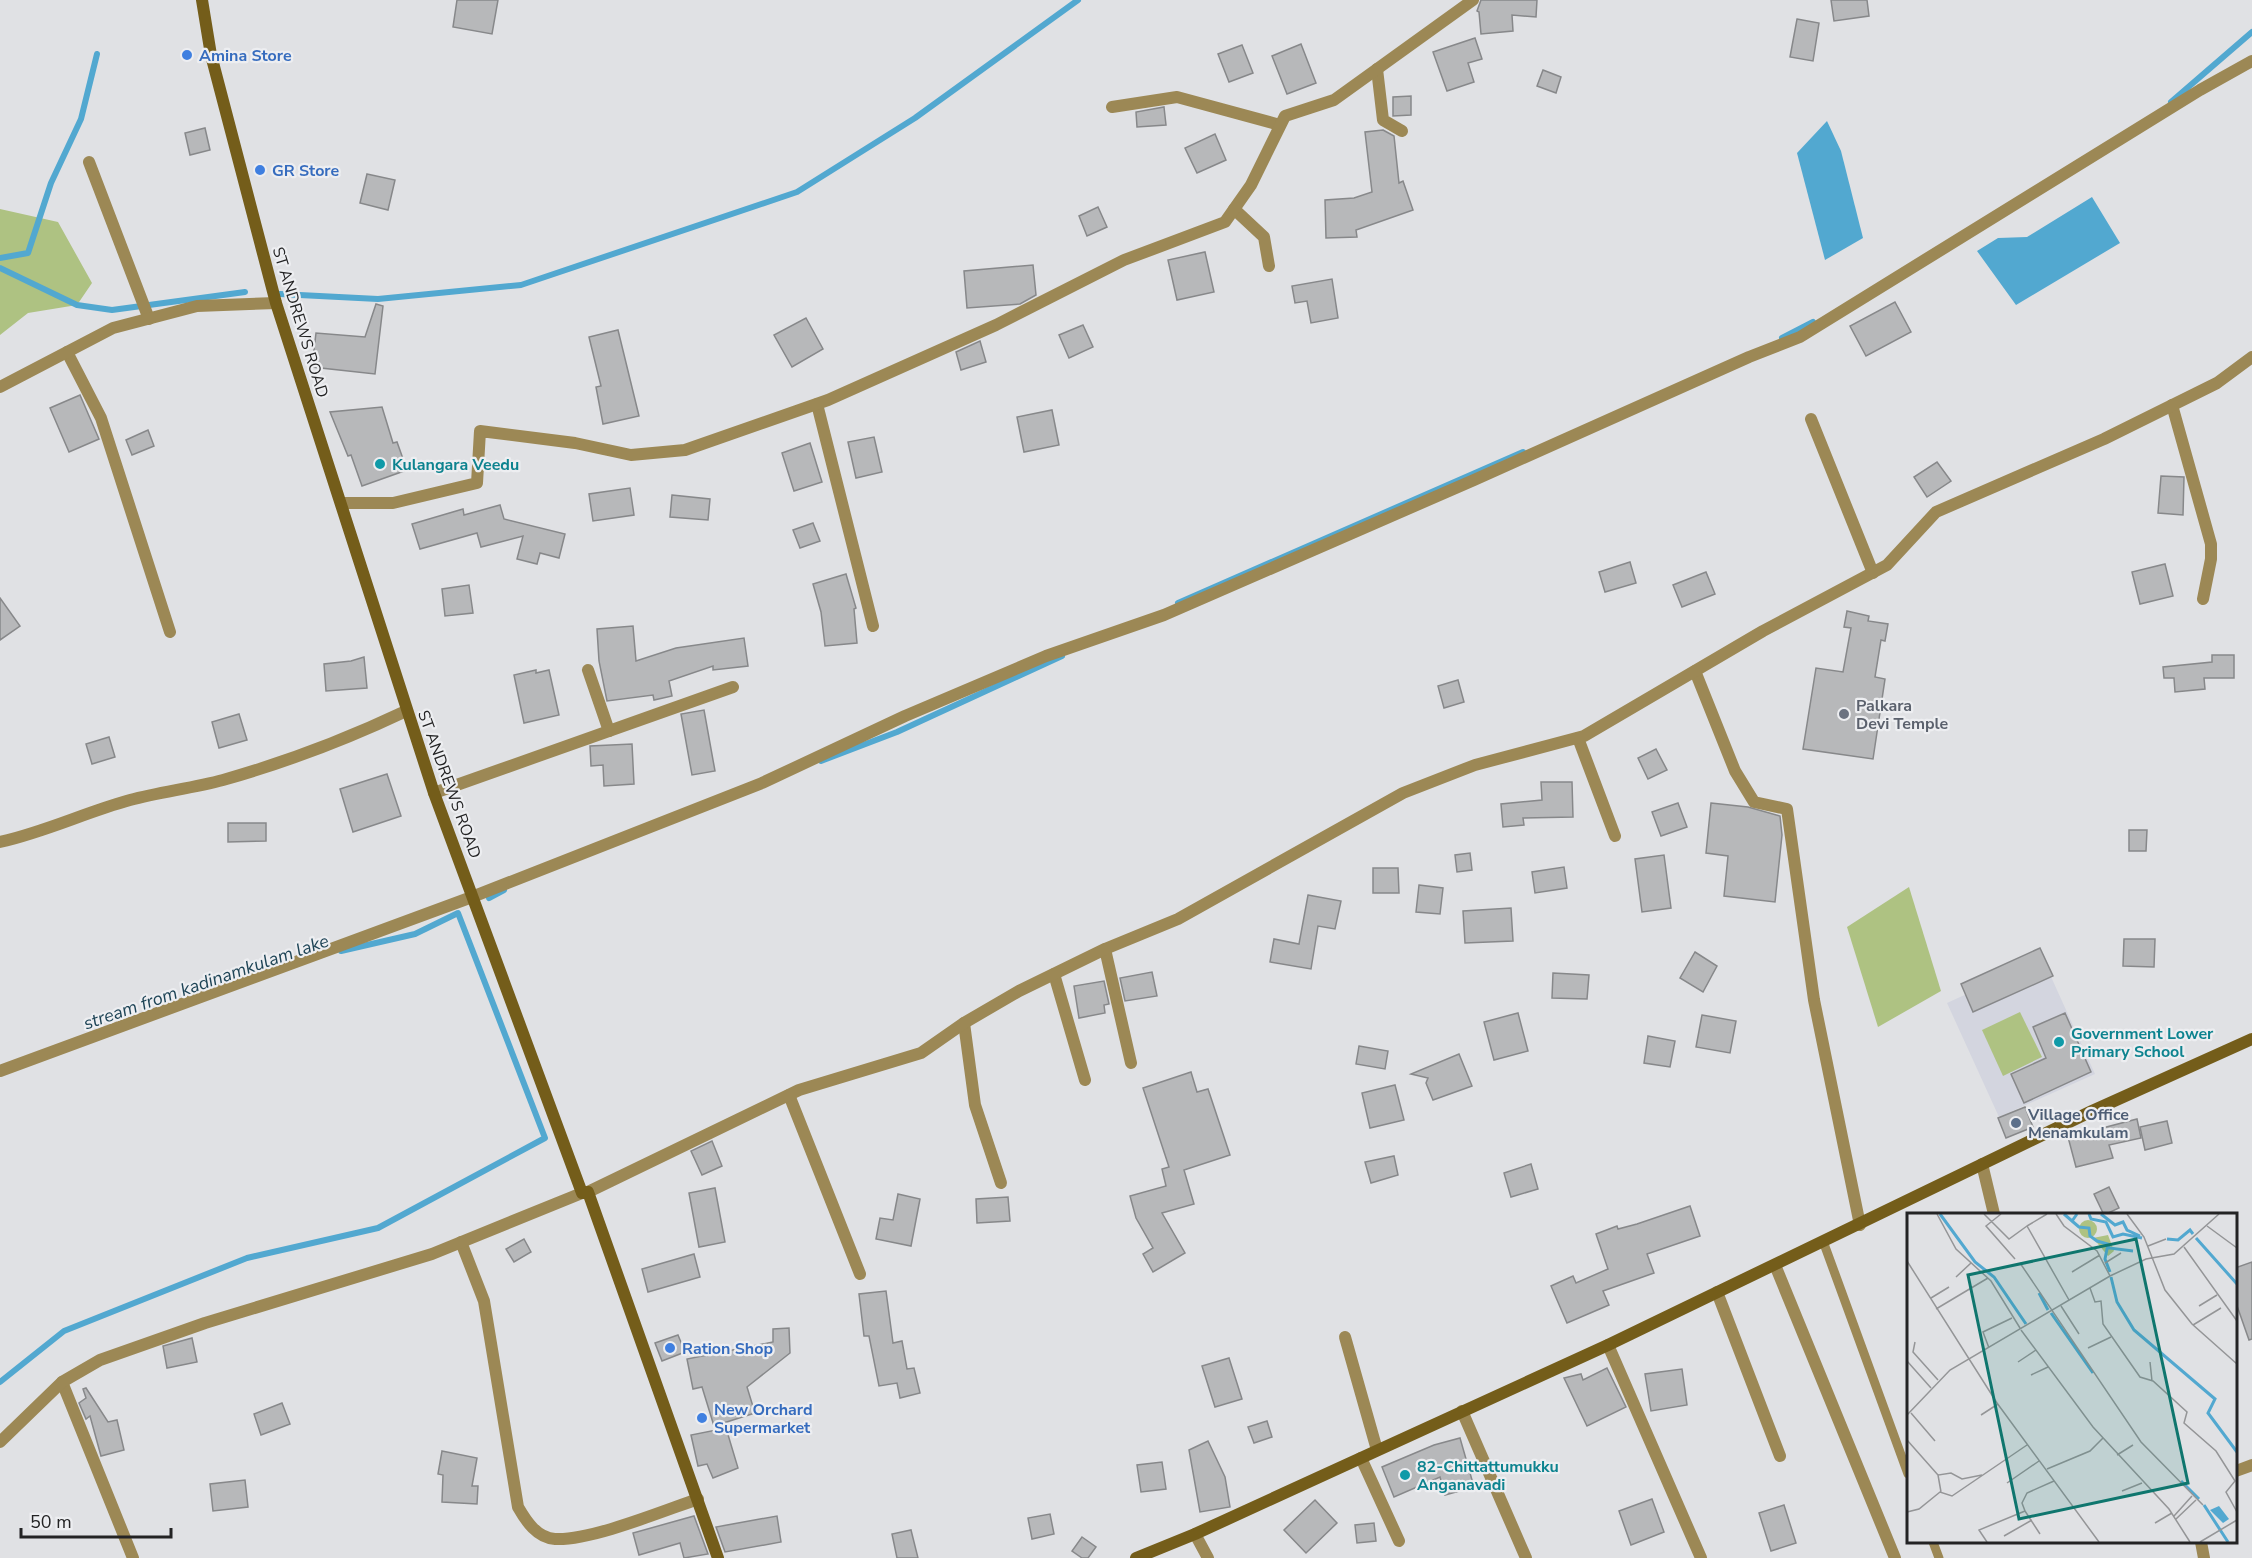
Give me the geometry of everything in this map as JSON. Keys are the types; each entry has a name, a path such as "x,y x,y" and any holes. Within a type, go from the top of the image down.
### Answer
{"main road":[{"name":"ST ANDREWS ROAD","path":"202,0 211,55 276,303 406,711 472,897 585,1192 699,1500 718,1558"},
{"path":"1136,1558 1195,1534 1608,1345 2092,1111 2252,1040"}],"street":[{"path":"341,503 393,503 477,483 480,431 575,443 631,455 685,450 817,404 996,325 1124,260 1225,222 1251,185 1285,116 1334,100 1473,0"},
{"path":"0,1071 472,897 762,783 905,716 1046,656 1164,615 1749,357 1800,337 2200,90 2252,62"},
{"path":"1377,69 1383,120 1402,131"},
{"path":"1112,107 1177,97 1280,125"},
{"path":"89,162 149,319"},
{"path":"1234,209 1264,237 1269,266"},
{"path":"0,387 113,328 196,306 276,303"},
{"path":"67,352 101,418 170,632"},
{"path":"0,1442 62,1382 100,1360 184,1330 432,1254 585,1192 789,1095 921,1053 964,1023 1054,974 1105,949 1178,919 1403,793 1475,765 1578,738 1887,566 1936,512 2104,439 2217,383 2252,357"},
{"path":"817,404 873,627"},
{"path":"2172,405 2211,544 2211,559 2203,599"},
{"path":"1811,418 1873,573"},
{"path":"588,670 609,731"},
{"path":"1695,671 1735,771 1754,802 1787,809 1815,1000 1860,1225"},
{"path":"434,793 733,687"},
{"path":"0,842 33,834 129,801 222,780 290,759 355,736 406,711"},
{"path":"1578,738 1615,836"},
{"path":"1105,949 1131,1063"},
{"path":"1054,974 1085,1080"},
{"path":"964,1023 975,1105 1000,1183"},
{"path":"789,1095 860,1274"},
{"path":"1982,1164 1994,1213"},
{"path":"461,1242 483,1300 518,1507 530,1527 553,1539 581,1536 699,1500"},
{"path":"1775,1264 1895,1558"},
{"path":"1717,1292 1780,1456"},
{"path":"1345,1337 1377,1450"},
{"path":"1608,1345 1701,1558"},
{"path":"62,1382 133,1558"},
{"path":"1462,1411 1526,1558"},
{"path":"1361,1458 1399,1541"},
{"path":"2237,1470 2252,1465"},
{"path":"1195,1534 1208,1558"},
{"path":"2201,1543 2204,1558"}],"lane":[{"path":"1823,1241 1907,1471"},
{"path":"1933,1543 1939,1558"}],"shaded area":[{"path":"2043,959 2095,1074 1999,1117 1947,1003"}],"green space":[{"path":"0,209 58,222 92,283 77,305 28,313 0,335"},
{"path":"1909,887 1941,991 1878,1027 1847,927"},
{"path":"2020,1012 2042,1057 2003,1076 1982,1030"}],"water":[{"path":"1827,121 1841,151 1863,238 1825,260 1797,153"},
{"path":"2092,197 2120,243 2016,305 1977,251 1998,238 2027,237"}],"building":[{"path":"457,0 498,0 492,34 453,27"},
{"path":"1481,0 1537,0 1536,17 1512,15 1513,31 1481,34 1477,11"},
{"path":"1831,0 1867,0 1869,16 1834,21"},
{"path":"1797,19 1819,23 1813,61 1790,57"},
{"path":"1475,38 1482,59 1468,63 1474,82 1447,91 1433,52"},
{"path":"1301,44 1316,83 1287,94 1272,56"},
{"path":"1242,45 1253,73 1229,82 1218,54"},
{"path":"1543,70 1561,77 1556,93 1537,86"},
{"path":"1411,96 1411,115 1393,116 1393,97"},
{"path":"1164,107 1166,125 1137,127 1136,112"},
{"path":"205,128 210,150 190,155 185,133"},
{"path":"1383,130 1394,136 1399,183 1403,181 1413,210 1356,230 1357,237 1326,238 1325,200 1354,198 1372,192 1365,132"},
{"path":"1215,134 1226,160 1197,173 1185,148"},
{"path":"367,174 395,180 388,210 360,203"},
{"path":"1098,207 1107,227 1087,236 1079,216"},
{"path":"1205,252 1214,292 1177,300 1168,260"},
{"path":"1033,265 1036,295 1020,304 967,308 964,271"},
{"path":"1332,279 1338,318 1311,323 1307,301 1295,303 1292,286"},
{"path":"1895,302 1911,332 1866,356 1850,326"},
{"path":"376,304 383,306 375,374 312,367 316,333 365,337"},
{"path":"806,318 823,349 792,367 774,335"},
{"path":"1083,325 1093,347 1069,358 1059,335"},
{"path":"618,330 639,416 603,424 596,387 601,386 589,337"},
{"path":"980,341 986,362 961,370 956,352"},
{"path":"80,395 99,439 69,452 50,408"},
{"path":"382,407 393,443 397,442 407,470 362,486 351,455 348,456 330,412"},
{"path":"1052,410 1059,445 1024,452 1017,417"},
{"path":"148,430 154,446 132,455 126,440"},
{"path":"874,437 882,472 856,478 848,442"},
{"path":"810,443 822,482 794,491 782,453"},
{"path":"1937,462 1951,481 1927,497 1914,477"},
{"path":"2161,476 2184,477 2183,515 2158,513"},
{"path":"630,488 634,515 593,521 589,494"},
{"path":"672,495 710,499 708,520 670,517"},
{"path":"500,505 504,519 565,534 559,558 540,553 537,564 517,559 523,536 481,547 477,533 420,549 412,524 463,509 464,515"},
{"path":"813,523 820,541 800,548 793,530"},
{"path":"1630,562 1636,583 1605,592 1599,572"},
{"path":"2165,564 2173,596 2140,604 2132,572"},
{"path":"1706,572 1715,594 1682,607 1673,585"},
{"path":"846,574 856,608 854,609 857,643 825,646 821,612 813,584"},
{"path":"469,585 473,613 445,616 442,589"},
{"path":"0,598 20,626 0,640"},
{"name":"Palkara Devi Temple","path":"1847,611 1869,616 1868,621 1888,624 1885,641 1881,640 1875,677 1885,679 1873,759 1803,749 1816,668 1843,672 1851,628 1844,627"},
{"path":"633,626 636,661 676,648 744,638 748,666 713,670 713,666 669,681 672,696 654,700 653,695 607,701 599,661 597,629"},
{"path":"2212,655 2234,655 2234,678 2204,678 2205,689 2175,692 2174,678 2164,678 2163,667 2212,662"},
{"path":"364,657 367,688 326,691 324,664"},
{"path":"536,670 536,673 549,670 559,715 524,723 514,675"},
{"path":"1458,680 1464,702 1444,708 1438,686"},
{"path":"704,710 715,771 692,775 681,714"},
{"path":"239,714 247,740 219,748 212,722"},
{"path":"109,737 115,757 92,764 86,744"},
{"path":"632,744 634,784 604,786 603,765 591,766 590,746"},
{"path":"1656,749 1667,770 1648,779 1638,758"},
{"path":"387,774 401,816 353,832 340,789"},
{"path":"1541,782 1572,782 1573,817 1523,818 1524,825 1503,827 1501,804 1542,800"},
{"path":"1678,803 1687,827 1661,836 1652,812"},
{"path":"1711,803 1748,807 1780,816 1782,835 1775,902 1724,896 1728,856 1706,853"},
{"path":"228,823 266,823 266,841 228,842"},
{"path":"2129,830 2147,830 2146,851 2129,851"},
{"path":"1470,853 1472,870 1457,872 1455,855"},
{"path":"1664,855 1671,908 1642,912 1635,859"},
{"path":"1564,867 1567,888 1535,893 1532,872"},
{"path":"1373,868 1398,868 1399,893 1373,893"},
{"path":"1419,885 1443,888 1440,914 1416,912"},
{"path":"1308,895 1341,901 1335,929 1318,926 1311,969 1270,962 1274,939 1299,944"},
{"path":"1511,908 1513,941 1465,943 1463,911"},
{"path":"2124,939 2155,939 2154,967 2123,966"},
{"path":"2040,948 2053,976 1973,1012 1961,984"},
{"path":"1695,952 1717,966 1703,992 1680,978"},
{"path":"1152,972 1157,996 1125,1001 1120,978"},
{"path":"1553,973 1589,975 1587,999 1552,998"},
{"path":"1104,981 1109,1004 1104,1005 1105,1013 1079,1018 1074,986"},
{"path":"1518,1013 1528,1051 1494,1060 1484,1022"},
{"name":"Government Lower Primary School","path":"2065,1013 2091,1072 2024,1103 2011,1074 2046,1058 2033,1027"},
{"path":"1702,1015 1736,1021 1730,1053 1696,1047"},
{"path":"1648,1036 1675,1041 1670,1067 1644,1063"},
{"path":"1359,1046 1388,1051 1385,1069 1356,1064"},
{"path":"1459,1054 1472,1086 1433,1100 1426,1083 1428,1078 1411,1074"},
{"path":"1191,1072 1197,1092 1208,1089 1230,1155 1184,1170 1194,1204 1162,1213 1185,1253 1153,1272 1143,1254 1153,1248 1136,1218 1130,1196 1166,1186 1162,1169 1169,1167 1143,1088"},
{"path":"1395,1085 1404,1120 1370,1128 1362,1093"},
{"name":"Village Office Menamkulam","path":"2025,1107 2033,1127 2006,1138 1998,1118"},
{"path":"2137,1119 2141,1138 2109,1145 2113,1158 2076,1167 2068,1137"},
{"path":"2167,1121 2172,1143 2145,1150 2140,1127"},
{"path":"712,1141 722,1166 702,1175 691,1151"},
{"path":"1394,1156 1398,1175 1371,1183 1365,1162"},
{"path":"1531,1164 1538,1189 1511,1197 1504,1173"},
{"path":"2109,1187 2119,1208 2103,1213 2094,1194"},
{"path":"715,1188 725,1242 699,1247 689,1193"},
{"path":"898,1194 920,1199 911,1246 876,1239 880,1218 893,1220"},
{"path":"1008,1197 1010,1221 977,1223 976,1199"},
{"path":"1690,1206 1700,1236 1647,1254 1654,1273 1603,1291 1609,1305 1567,1323 1551,1286 1573,1276 1576,1283 1608,1269 1596,1234 1617,1226 1618,1229 1637,1224"},
{"path":"524,1239 531,1252 514,1262 506,1249"},
{"path":"694,1254 700,1277 648,1292 642,1269"},
{"path":"2252,1262 2252,1339 2249,1340 2237,1306 2237,1267"},
{"path":"886,1291 893,1343 902,1341 907,1369 914,1368 920,1393 900,1398 897,1383 879,1386 869,1336 864,1336 859,1294"},
{"path":"789,1328 790,1353 747,1387 755,1413 714,1426 702,1387 693,1389 687,1359 773,1342 773,1329"},
{"name":"Ration Shop","path":"678,1335 685,1352 662,1361 655,1343"},
{"path":"192,1338 197,1362 167,1368 163,1346"},
{"path":"1229,1358 1242,1399 1215,1407 1202,1366"},
{"path":"1607,1368 1626,1407 1587,1426 1564,1378 1581,1374 1583,1380"},
{"path":"1682,1369 1687,1405 1651,1411 1645,1374"},
{"path":"86,1388 108,1422 117,1420 124,1450 101,1456 90,1416 86,1419 79,1403 86,1398 83,1389"},
{"path":"282,1403 290,1424 261,1435 254,1414"},
{"path":"1267,1421 1272,1437 1254,1443 1248,1427"},
{"path":"726,1428 738,1468 713,1478 707,1464 698,1466 691,1435"},
{"path":"1460,1438 1474,1487 1445,1495 1440,1477 1394,1497 1382,1467 1434,1445"},
{"path":"1208,1441 1225,1477 1230,1507 1200,1512 1189,1450"},
{"path":"442,1451 477,1458 472,1486 478,1486 477,1504 442,1502 443,1475 438,1474"},
{"path":"1162,1462 1166,1489 1141,1492 1137,1465"},
{"path":"245,1480 248,1507 213,1511 210,1484"},
{"path":"1652,1499 1664,1532 1631,1545 1619,1511"},
{"path":"1315,1500 1337,1523 1306,1553 1284,1530"},
{"path":"1784,1505 1796,1543 1771,1551 1759,1513"},
{"path":"1050,1514 1054,1534 1032,1539 1028,1518"},
{"path":"694,1516 708,1554 684,1558 680,1543 639,1555 633,1533"},
{"path":"777,1516 781,1542 725,1552 716,1527"},
{"path":"1374,1523 1376,1541 1357,1543 1355,1525"},
{"path":"911,1530 918,1558 897,1558 892,1534"},
{"path":"1082,1537 1096,1547 1088,1558 1082,1558 1072,1551"}],"waterway":[{"path":"280,294 378,299 521,285 797,192 915,118 1078,0"},
{"path":"2171,102 2252,32"},
{"path":"0,258 28,253 51,183 81,119 97,54"},
{"path":"0,268 77,305 112,310 245,292"},
{"path":"1782,338 1813,322"},
{"path":"1178,603 1523,452"},
{"path":"821,761 897,732 1062,656"},
{"path":"489,898 504,890"},
{"path":"0,1382 64,1331 247,1258 378,1228 545,1138 458,913 415,934 341,951"}],"place":[{"name":"Amina Store","path":"187,55"},
{"name":"GR Store","path":"260,170"},
{"name":"Kulangara Veedu","path":"380,464"},
{"name":"Palkara Devi Temple","path":"1844,714"},
{"name":"Government Lower Primary School","path":"2059,1042"},
{"name":"Village Office Menamkulam","path":"2016,1123"},
{"name":"Ration Shop","path":"670,1348"},
{"name":"New Orchard Supermarket","path":"702,1418"},
{"name":"82-Chittattumukku Anganavadi","path":"1405,1475"}],"water label":[{"name":"stream from kadinamkulam lake","path":"206,982"}]}
